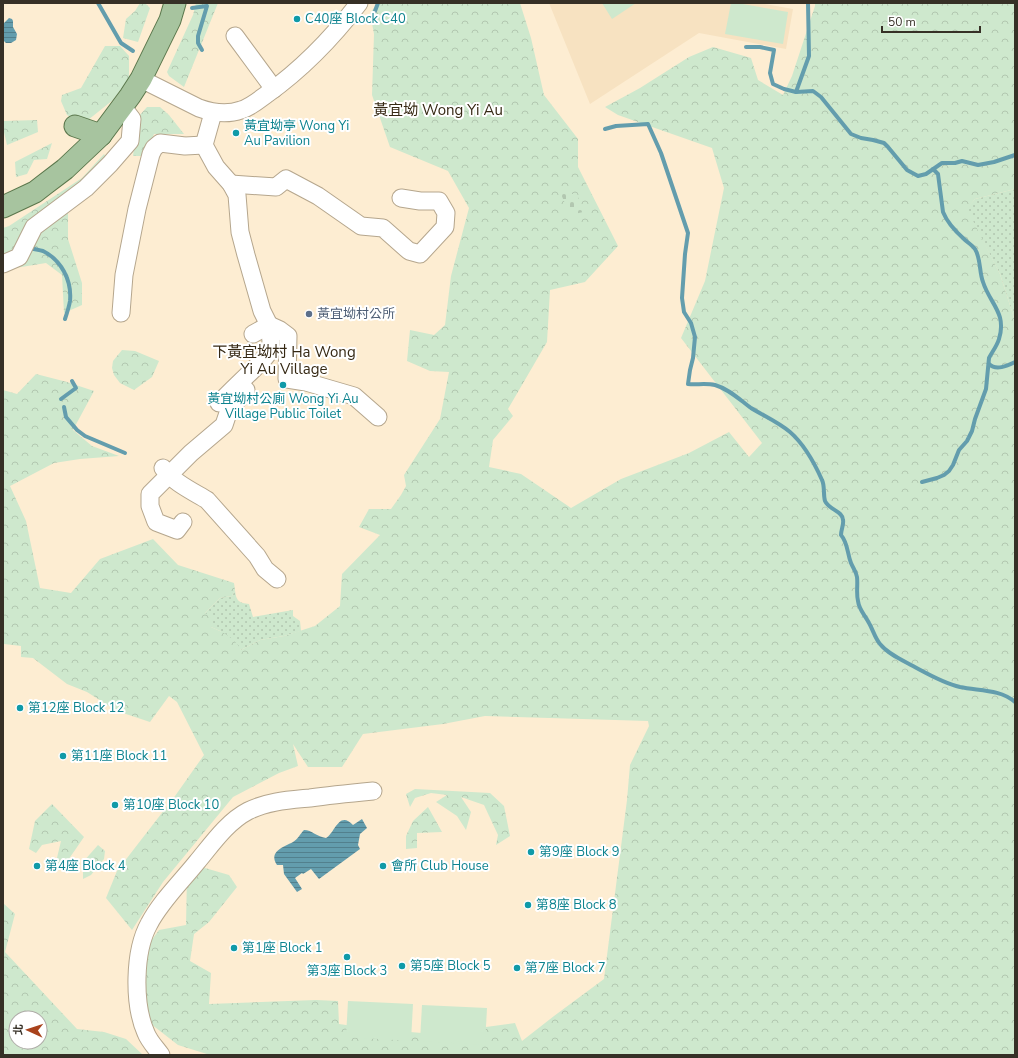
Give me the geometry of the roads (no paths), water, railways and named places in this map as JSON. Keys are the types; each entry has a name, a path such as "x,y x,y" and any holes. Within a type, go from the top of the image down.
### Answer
{"main road":[{"path":"3,207 35,192 64,170 101,135 141,79 167,26 175,3"},
{"path":"75,126 101,135"}],"street":[{"path":"141,79 199,108 213,113 225,113 242,110 251,106 296,71 336,31 359,3"},
{"path":"235,36 274,89"},
{"path":"3,264 19,257 34,227 86,188 130,141 132,118 122,106"},
{"path":"183,522 177,530 156,522 150,506 150,494 166,472 224,425 229,410 263,370 278,356 281,343 273,327 262,311 239,229 237,195 231,184 216,167 204,145 213,113"},
{"path":"121,313 124,275 151,154 154,148 160,143 185,146 204,145"},
{"path":"231,184 276,187 286,179 318,196 360,226 383,228 409,251 420,254 445,227 446,213 439,201 420,201 401,198"},
{"path":"219,403 262,361 270,351 273,327"},
{"path":"253,334 273,327 288,336 287,379 306,382 354,396 378,417"},
{"path":"166,472 200,497 207,500 257,556 265,568 277,579"},
{"path":"162,1055 153,1045 146,1033 140,1011 137,985 137,968 143,935 162,904 221,833 246,812 275,802 373,791"}],"water":[{"path":"9,18 13,21 13,27 17,34 16,40 11,43 6,43 3,40 3,24"},
{"path":"362,819 367,828 360,834 358,845 360,849 319,879 311,869 303,874 302,873 295,878 302,889 297,892 284,874 283,865 277,865 274,856 278,850 295,841 304,830 326,838 341,821 348,821 353,825"}],"waterway":[{"path":"98,3 121,43 133,51"},
{"path":"375,11 378,3"},
{"path":"796,92 809,56 808,3"},
{"path":"192,8 207,6 198,36 198,43 202,50"},
{"path":"746,47 760,47 774,50 770,73 773,84 796,92 813,91 821,97 851,134 861,138 884,143 907,170 918,176 926,174 942,163 955,163 962,161 978,165 994,162 1015,155"},
{"path":"605,129 616,126 648,124 661,153 688,233 682,298 684,312 691,323 695,337 688,384 712,384 725,389 751,408 785,428 805,448 823,482 825,501 841,514 843,523 841,535 845,541 851,563 857,575 857,595 859,604 883,648 891,654 942,681 960,687 989,691 1003,695 1015,702"},
{"path":"922,482 937,478 949,471 959,450 967,441 972,431 986,389 989,358 996,347 1001,330 1001,322 997,309 983,282 977,253 975,249 954,230 945,216 943,212 938,174 933,169"},
{"path":"30,248 43,251 49,255 60,265 67,278 70,303 65,319"},
{"path":"989,364 998,367 1015,362"},
{"path":"61,399 76,388 72,381"},
{"path":"64,407 66,417 77,430 85,436 125,453"}],"place":[{"name":"C40座 Block C40","path":"297,19"},
{"name":"黃宜坳亭 Wong Yi Au Pavilion","path":"236,133"},
{"name":"黃宜坳村公所","path":"309,314"},
{"name":"黃宜坳村公廁 Wong Yi Au Village Public Toilet","path":"283,385"},
{"name":"第12座 Block 12","path":"20,708"},
{"name":"第11座 Block 11","path":"63,756"},
{"name":"第10座 Block 10","path":"115,805"},
{"name":"第9座 Block 9","path":"531,852"},
{"name":"第4座 Block 4","path":"37,866"},
{"name":"會所 Club House","path":"383,866"},
{"name":"第8座 Block 8","path":"528,905"},
{"name":"第1座 Block 1","path":"234,948"},
{"name":"第3座 Block 3","path":"347,957"},
{"name":"第5座 Block 5","path":"402,966"},
{"name":"第7座 Block 7","path":"517,968"}],"district":[{"name":"黃宜坳 Wong Yi Au","path":"438,110"},
{"name":"下黃宜坳村 Ha Wong Yi Au Village","path":"284,360"}]}
